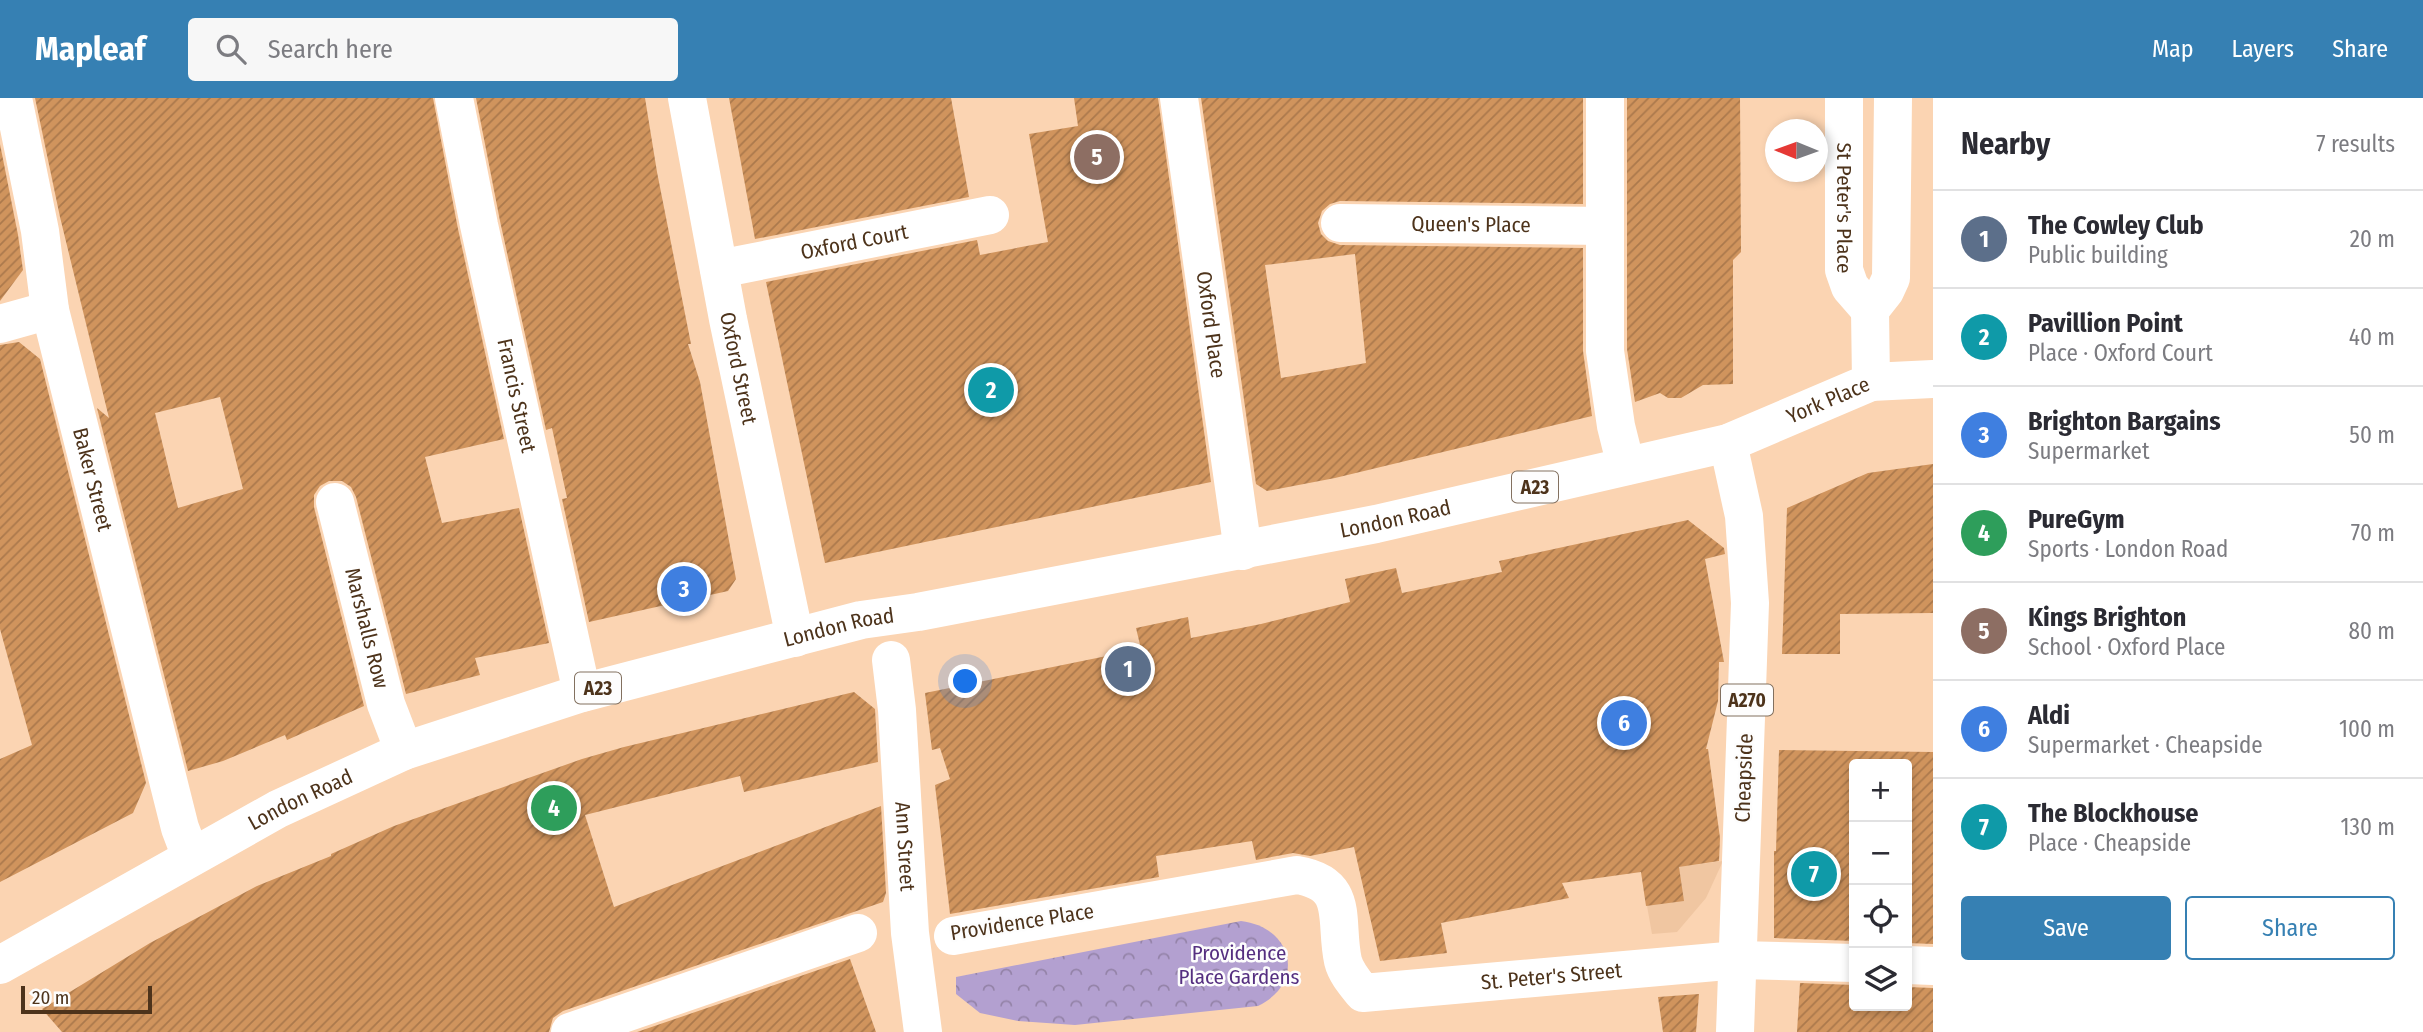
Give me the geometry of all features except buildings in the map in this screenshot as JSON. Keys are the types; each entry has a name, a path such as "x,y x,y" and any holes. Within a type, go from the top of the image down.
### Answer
{"main road":[{"name":"Baker Street","path":"13,98 40,231 50,310 180,828 191,857"},
{"name":"Francis Street","path":"454,98 479,225 582,693"},
{"name":"Oxford Street","path":"687,98 719,269 795,638"},
{"name":"Oxford Place","path":"1179,98 1243,551"},
{"path":"1605,98 1605,351 1616,426 1626,466"},
{"name":"St Peter's Place","path":"1844,98 1844,270 1850,287 1871,310 1891,278 1893,98"},
{"name":"Oxford Court","path":"719,269 990,215"},
{"name":"Queen's Place","path":"1340,223 1604,226"},
{"path":"0,324 50,310"},
{"path":"1871,310 1871,382"},
{"name":"York Place","path":"1728,443 1871,382 1933,379"},
{"name":"London Road","path":"0,965 278,809 404,751 582,693 861,620 932,610 1376,524 1728,443"},
{"name":"Cheapside","path":"1728,443 1744,516 1750,603 1735,1032"},
{"name":"Marshalls Row","path":"335,502 386,704 404,751"},
{"name":"Ann Street","path":"891,660 897,710 909,933 923,1032"},
{"name":"Providence Place","path":"570,1032 858,933 880,929 953,936 1297,875 1312,877 1326,885 1337,899 1344,962 1351,979 1363,993"},
{"name":"St. Peter's Street","path":"1363,993 1738,960 1849,963"},
{"path":"1912,965 1933,966"}],"shaded area":[{"path":"1723,861 1706,898 1677,932 1652,934 1641,872"}],"green space":[{"name":"Providence Place Gardens","path":"1241,921 1258,925 1272,933 1282,944 1287,957 1288,970 1283,983 1273,996 1258,1006 1075,1025 1018,1021 980,1013 956,994 956,977"}],"place":[{"name":"Kings Brighton","path":"1097,157"},
{"name":"Pavillion Point","path":"991,390"},
{"name":"Brighton Bargains","path":"684,589"},
{"name":"The Cowley Club","path":"1128,669"},
{"name":"Aldi","path":"1624,723"},
{"name":"PureGym","path":"554,808"},
{"name":"The Blockhouse","path":"1814,874"}]}
